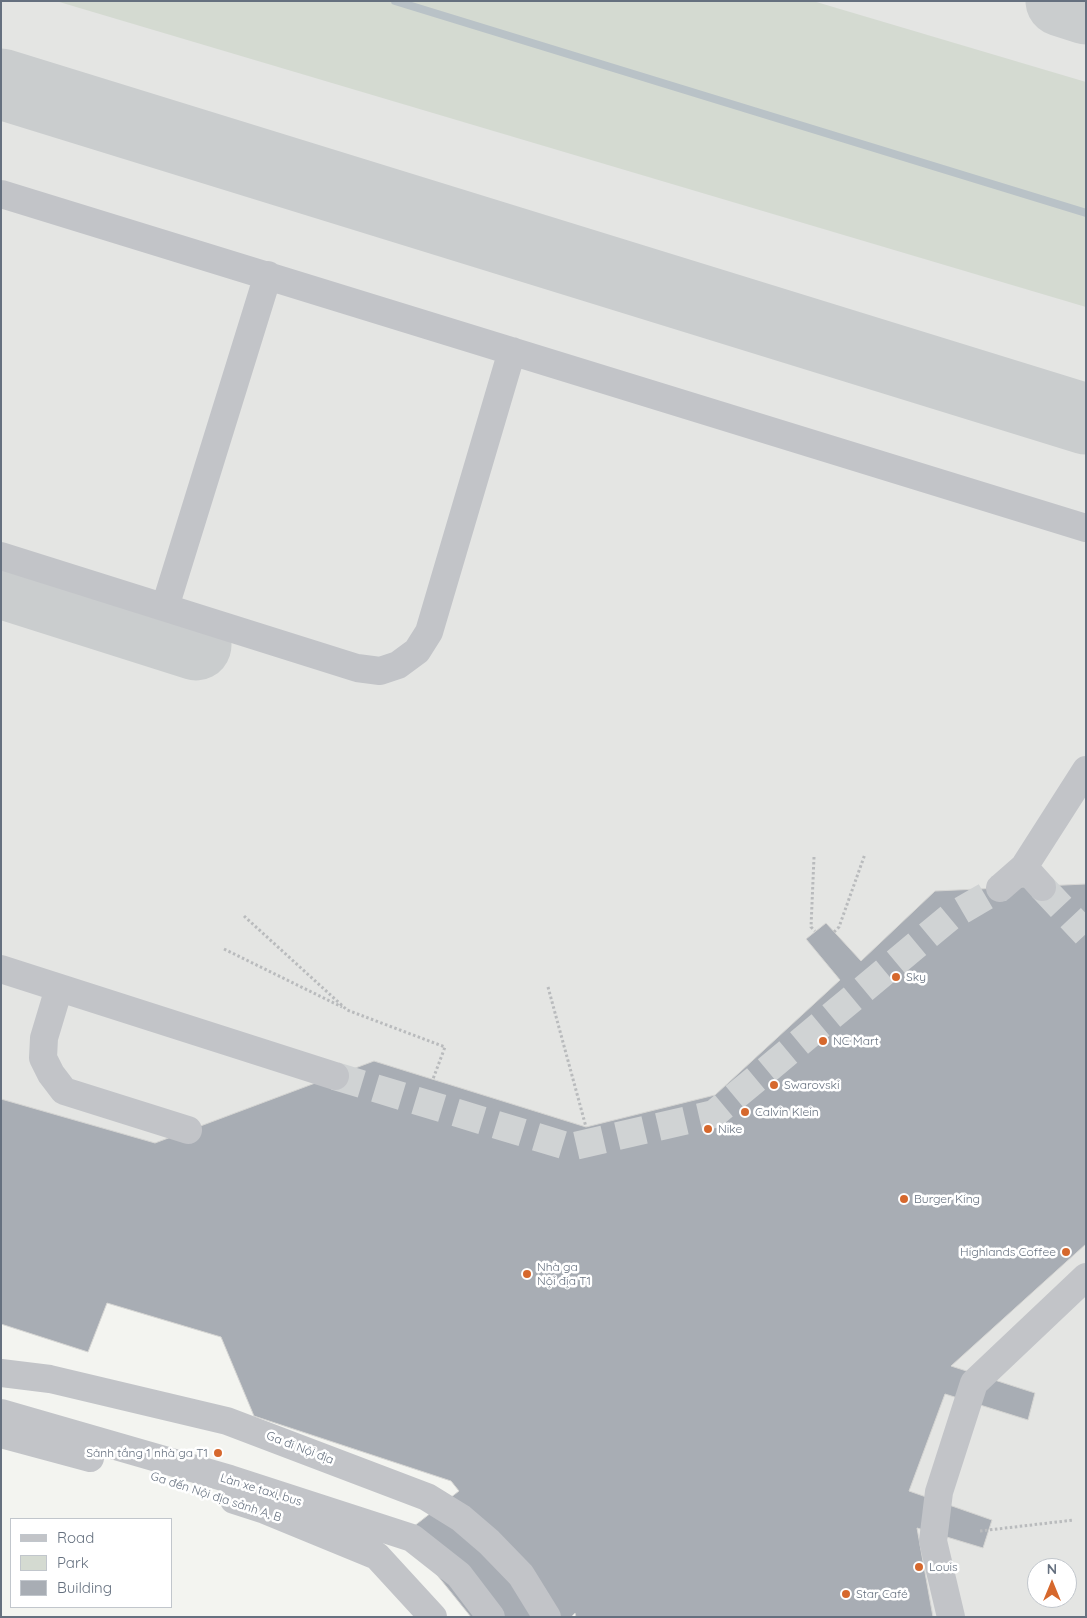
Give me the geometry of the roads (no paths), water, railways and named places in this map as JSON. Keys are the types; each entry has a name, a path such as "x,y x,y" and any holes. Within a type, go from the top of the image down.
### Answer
{"lane":[{"path":"1,194 1086,528"},
{"path":"165,607 268,275"},
{"path":"1,556 357,668 380,671 398,665 417,650 429,632 512,351"},
{"path":"1000,888 1024,867 1086,770"},
{"path":"1024,867 1042,887"},
{"path":"1,969 334,1076"},
{"path":"59,988 44,1038 43,1058 51,1074 64,1091 188,1130"},
{"path":"951,1617 933,1541 939,1492 974,1382 1086,1277"},
{"name":"Ga đi Nội địa","path":"1,1372 50,1380 227,1421 427,1497 461,1518 489,1542 521,1575 547,1617"},
{"name":"Làn xe taxi, bus","path":"1,1413 230,1479 412,1538 459,1576 491,1617"},
{"name":"Ga đến Nội địa sảnh A, B","path":"1,1434 192,1487 265,1510 377,1556 433,1617"}],"waterway":[{"path":"395,1 1086,213"}],"tunnel":[{"path":"1042,887 1086,934"},
{"path":"335,1076 570,1147 714,1114 950,917 1000,888"}],"place":[{"name":"Sky","path":"896,977"},
{"name":"NC Mart","path":"823,1041"},
{"name":"Swarovski","path":"774,1085"},
{"name":"Calvin Klein","path":"745,1112"},
{"name":"Nike","path":"708,1129"},
{"name":"Burger King","path":"904,1199"},
{"name":"Highlands Coffee","path":"1066,1252"},
{"name":"Nhà ga Nội địa T1","path":"527,1274"},
{"name":"Sảnh tầng 1 nhà ga T1","path":"218,1453"},
{"name":"Louis","path":"919,1567"},
{"name":"Star Café","path":"846,1594"}]}
